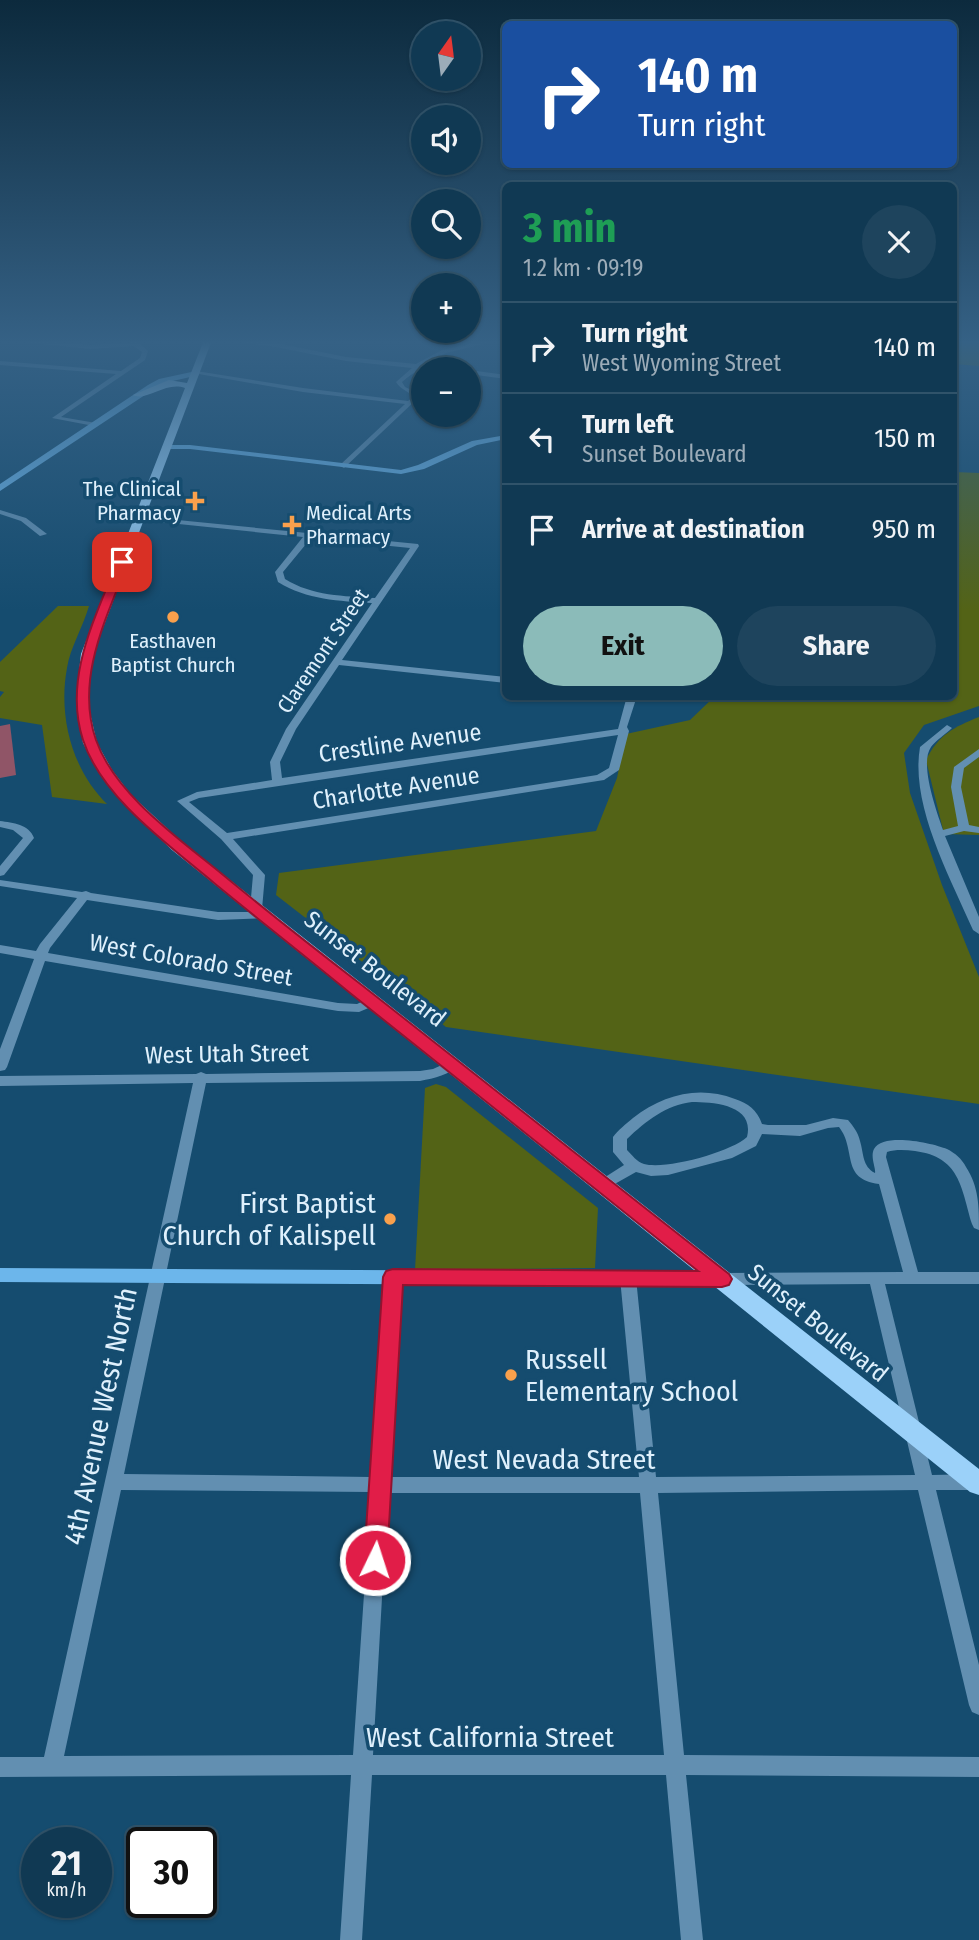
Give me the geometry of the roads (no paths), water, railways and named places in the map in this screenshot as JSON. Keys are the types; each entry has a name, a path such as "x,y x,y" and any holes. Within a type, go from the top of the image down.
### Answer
{"main road":[{"name":"Sunset Boulevard","path":"173,431 88,654 82,684 83,715 90,741 102,766 124,795 178,845 261,913 978,1483"}],"street":[{"path":"0,488 84,431"},
{"path":"344,466 382,431"},
{"path":"166,447 190,447 344,466 410,471 466,446 502,438"},
{"path":"0,512 14,514 29,521 43,534"},
{"path":"140,518 415,546"},
{"path":"309,535 279,572 281,580 296,590 312,594 377,601"},
{"name":"Claremont Street","path":"277,782 275,762 282,746 335,662 415,546"},
{"path":"335,662 502,680"},
{"path":"624,731 622,727 631,700"},
{"path":"947,728 925,747 921,765 927,798 979,930"},
{"name":"Crestline Avenue","path":"225,837 182,801 197,795 277,782 624,731"},
{"name":"Charlotte Avenue","path":"225,837 574,783 611,773 624,731"},
{"path":"964,828 956,787 959,768 979,752"},
{"path":"0,824 22,830 29,838 0,873"},
{"path":"940,834 964,828 979,830"},
{"path":"0,883 218,916 261,913 259,875 225,837"},
{"path":"0,1067 41,956 52,935 86,894"},
{"name":"West Colorado Street","path":"0,949 338,1007 359,1008 374,1002"},
{"name":"West Utah Street","path":"0,1081 420,1076 436,1073 453,1064"},
{"name":"4th Avenue West North","path":"52,1767 201,1077"},
{"path":"683,1098 712,1099 740,1105 752,1114 756,1127 752,1141 733,1151 661,1172 634,1166 620,1152 620,1138 644,1117 683,1098"},
{"path":"756,1127 804,1130 827,1121 844,1123 851,1132 861,1172 870,1178 885,1180"},
{"path":"912,1278 879,1152 884,1147 919,1146 943,1151 962,1171 979,1224"},
{"path":"604,1185 634,1166"},
{"path":"0,1275 979,1278"},
{"path":"351,1940 393,1277"},
{"path":"628,1278 692,1940"},
{"path":"876,1278 979,1704"},
{"name":"West Nevada Street","path":"112,1482 650,1485 978,1483"},
{"name":"West California Street","path":"0,1767 979,1767"}],"place":[{"name":"The Clinical Pharmacy","path":"195,501"},
{"name":"Medical Arts Pharmacy","path":"292,525"},
{"name":"Easthaven Baptist Church","path":"173,617"},
{"name":"First Baptist Church of Kalispell","path":"390,1219"},
{"name":"Russell Elementary School","path":"511,1375"}]}
